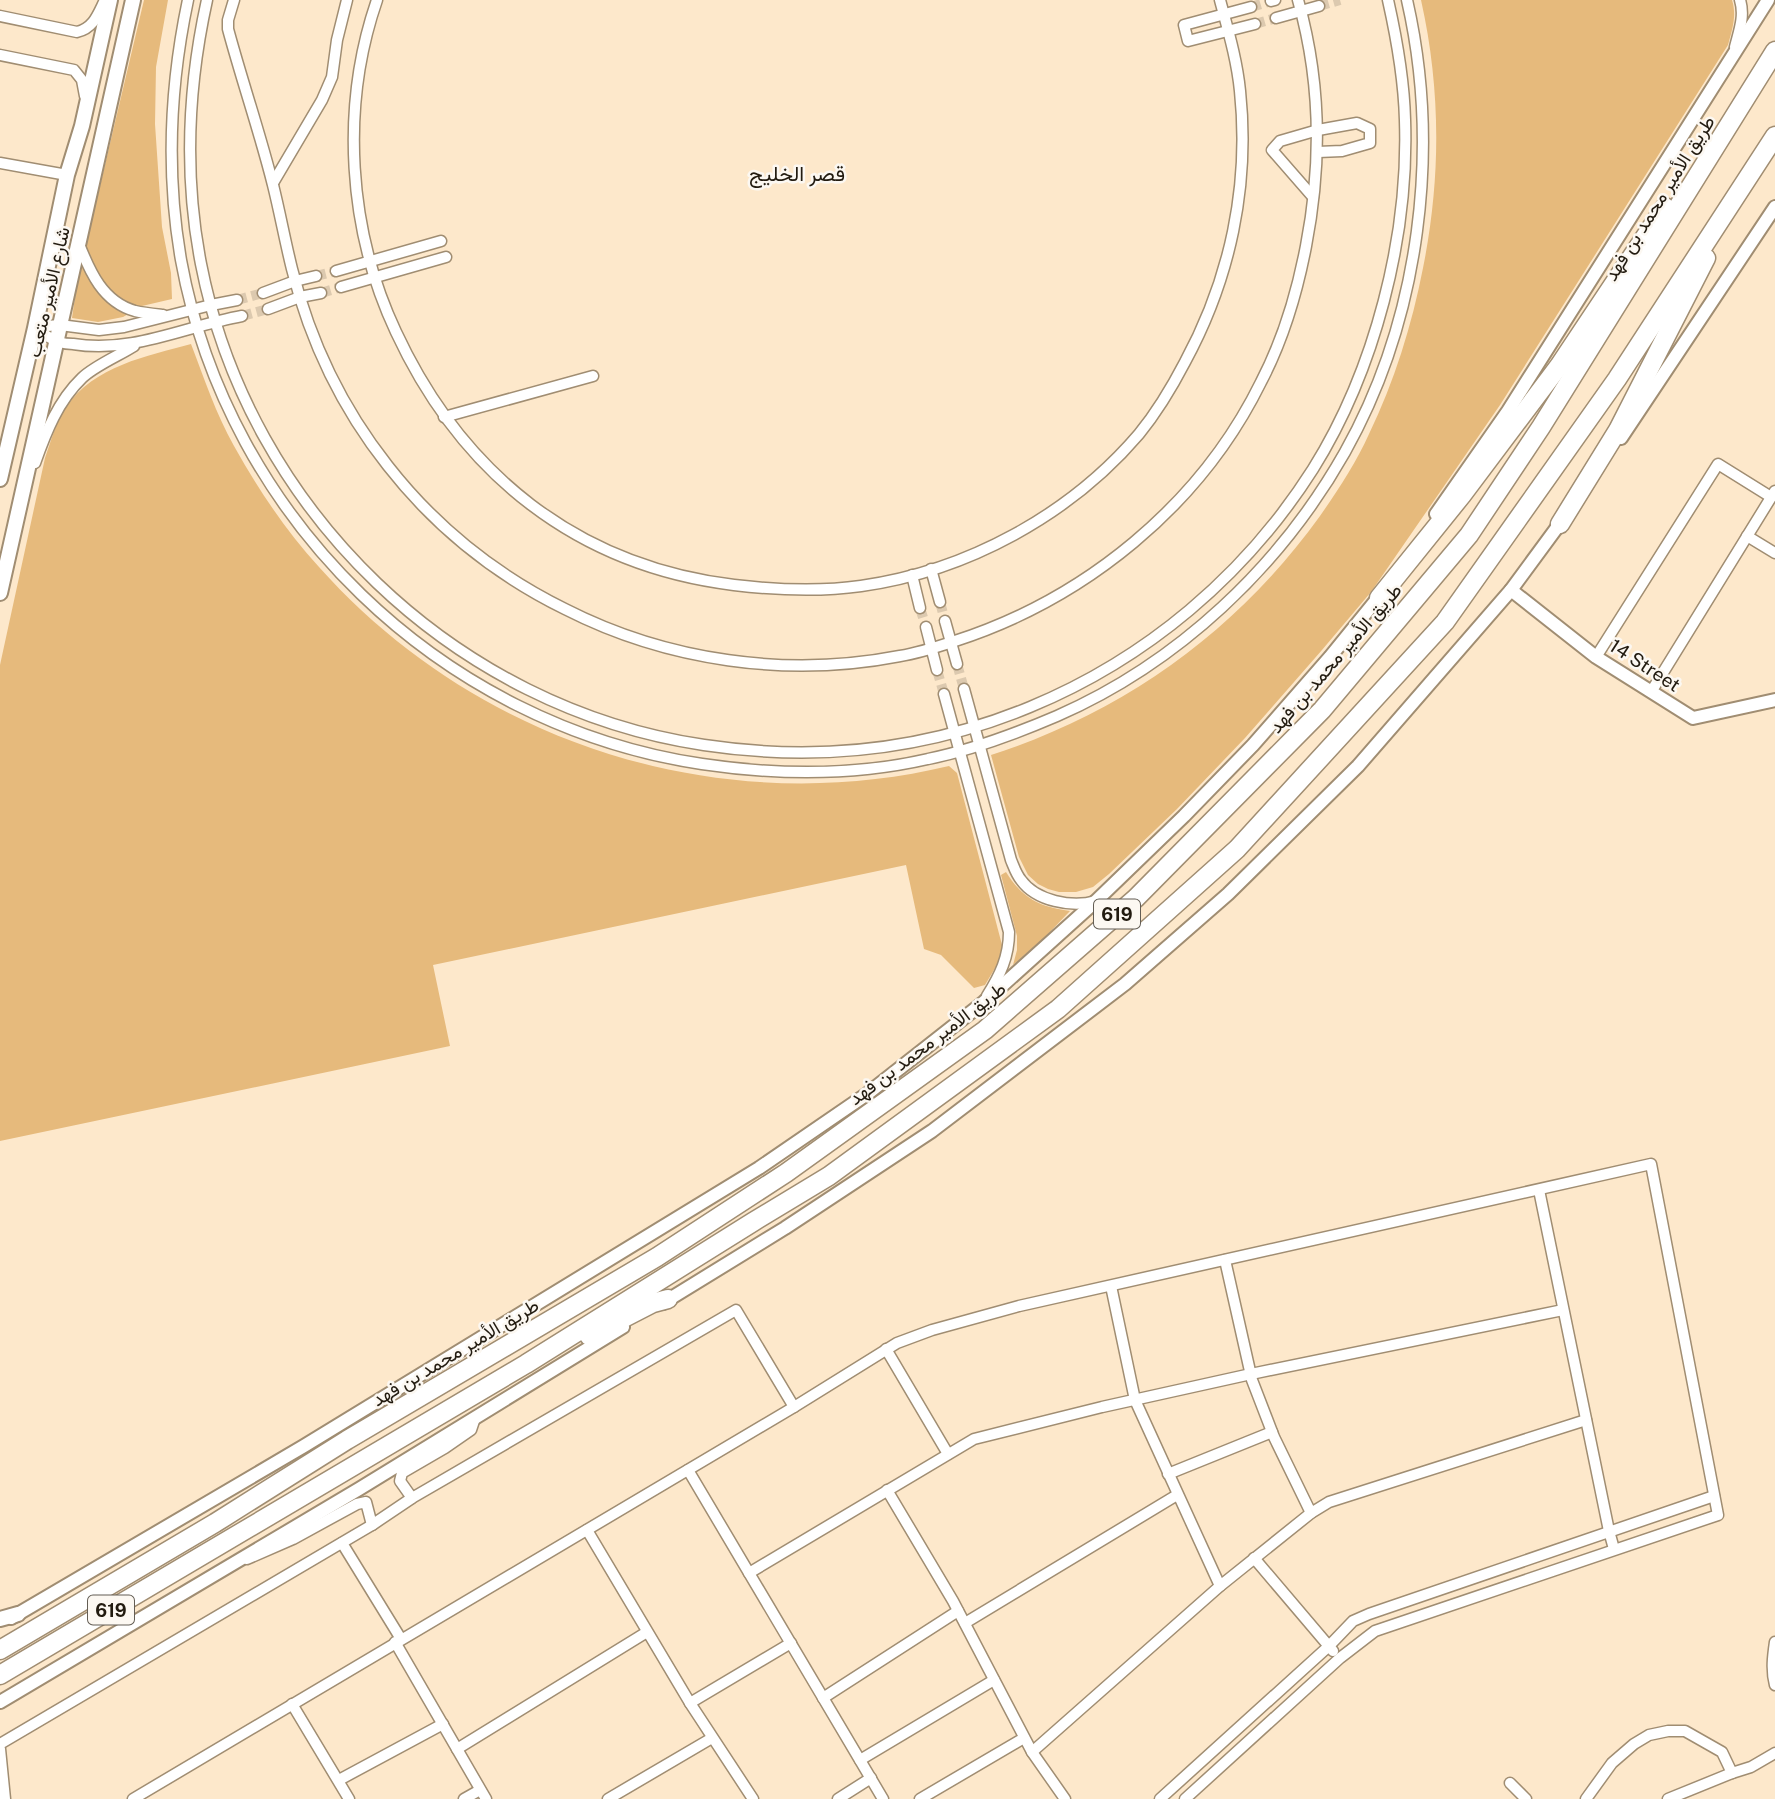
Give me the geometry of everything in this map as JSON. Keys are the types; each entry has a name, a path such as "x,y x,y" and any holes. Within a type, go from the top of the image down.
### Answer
{"highway":[{"path":"1379,598 1462,495 1559,366 1657,218 1774,52"},
{"name":"طريق الأمير محمد بن فهد","path":"0,1650 657,1257 786,1173 985,1030 1136,898 1322,710 1469,535 1548,416 1774,52"},
{"name":"619","path":"0,1675 547,1351 829,1176 1058,1009 1237,849 1445,622 1616,379 1775,136"},
{"path":"1560,524 1618,430 1746,180"},
{"path":"547,1351 568,1347 653,1303 668,1299"}],"main road":[{"name":"شارع الأمير متعب","path":"0,479 67,175 82,126 108,0"},
{"name":"شارع الأمير متعب","path":"0,593 134,0"},
{"path":"0,1622 304,1446 760,1168 867,1094 984,1002 1096,901 1253,745 1379,598 1508,411 1768,0"},
{"path":"0,1702 359,1489 785,1228 932,1131 1125,984 1228,894 1358,766 1511,590 1638,415 1775,206"},
{"name":"14 Street","path":"1511,590 1595,657 1693,718 1774,699"}],"street":[{"path":"0,16 77,32 85,30 93,23 108,0"},
{"path":"188,0 175,78 171,132 176,221 182,262 193,310 217,382 243,439 301,528 327,560 385,617 440,660 496,694 548,720 607,742 674,760 741,770 809,772 856,770 921,761 1016,733 1072,709 1134,675 1182,641 1236,594 1280,546 1320,492 1357,430 1373,394 1404,297 1414,247 1423,168 1424,118 1415,36 1407,0"},
{"path":"207,0 193,80 190,133 194,219 200,260 234,375 260,430 290,481 316,517 341,547 398,603 450,644 505,678 555,703 612,724 677,741 743,751 822,753 918,743 1010,716 1064,692 1124,659 1171,626 1223,581 1266,534 1304,482 1340,422 1368,351 1386,292 1396,243 1405,155 1405,119 1397,39 1388,0"},
{"path":"234,0 228,29 273,183 295,281 315,342 337,388 363,432 406,489 456,537 500,572 546,600 590,622 694,655 751,663 819,665 901,656 979,633 1026,613 1077,585 1117,556 1162,517 1198,478 1262,382 1301,272 1313,197 1318,130 1311,54 1299,5"},
{"path":"273,183 332,78 337,40 347,0"},
{"path":"377,0 356,98 354,167 357,197 370,260 387,313 405,352 443,417 503,482 553,521 620,556 707,582 787,590 853,587 912,575 975,554 1006,539 1073,498 1142,431 1182,369 1205,324 1229,255 1243,148 1237,66 1220,0"},
{"path":"1733,57 1742,21 1740,0"},
{"path":"1276,18 1299,5 1320,6"},
{"path":"1251,7 1184,25 1188,41 1255,24"},
{"path":"0,55 74,70 82,80 85,91 82,126"},
{"path":"1313,197 1272,150 1280,141 1318,130 1357,123 1370,129 1370,143 1342,151 1318,152"},
{"path":"0,163 67,175"},
{"path":"336,271 441,241"},
{"path":"79,244 90,272 105,293 119,305 136,311 170,316"},
{"path":"341,287 446,257"},
{"path":"263,293 316,276"},
{"path":"268,309 321,293"},
{"path":"35,328 61,325 99,330 124,327 211,304 237,300"},
{"path":"20,507 45,434 59,405 84,376 119,351 141,342 242,316"},
{"path":"35,328 57,342 119,351"},
{"path":"443,417 593,376"},
{"path":"1595,657 1718,464 1773,494 1651,692"},
{"path":"1748,536 1775,553"},
{"path":"932,569 940,602"},
{"path":"912,575 920,608"},
{"path":"945,621 957,664"},
{"path":"926,627 937,670"},
{"path":"964,689 1010,860 1021,880 1033,892 1045,898 1076,905 1096,901"},
{"path":"944,694 1009,932 1007,959 984,1002"},
{"path":"133,1799 794,1407 897,1343 963,1321 1651,1164 1718,1515 1375,1631 1340,1658 1185,1799"},
{"path":"1539,1190 1614,1549"},
{"path":"1225,1260 1251,1374 1272,1432 1311,1513"},
{"path":"1111,1286 1135,1400 1220,1586"},
{"path":"749,1573 974,1439 1251,1374 1563,1310"},
{"path":"5,1799 0,1746 372,1525 412,1498 736,1311 794,1407"},
{"path":"886,1349 948,1454"},
{"path":"412,1498 400,1481 402,1473 471,1430 475,1418"},
{"path":"1032,1752 1220,1586 1311,1513 1329,1502 1586,1420"},
{"path":"1168,1474 1272,1432"},
{"path":"688,1470 883,1799"},
{"path":"887,1490 965,1623 1032,1752 1065,1799"},
{"path":"965,1623 1177,1494"},
{"path":"1160,1799 1329,1646 1353,1621 1714,1496"},
{"path":"230,1564 256,1557 357,1504 366,1502 372,1525"},
{"path":"587,1530 646,1632 753,1799"},
{"path":"342,1543 483,1795 464,1799"},
{"path":"1254,1558 1340,1658"},
{"path":"823,1698 958,1611"},
{"path":"457,1749 646,1632"},
{"path":"1775,1642 1772,1658 1775,1685"},
{"path":"690,1703 791,1643"},
{"path":"860,1760 994,1680"},
{"path":"292,1704 349,1799"},
{"path":"339,1780 443,1724"},
{"path":"1586,1799 1612,1763 1634,1744 1649,1735 1668,1731 1685,1731 1722,1752 1732,1773"},
{"path":"608,1799 712,1738"},
{"path":"920,1799 1024,1738"},
{"path":"1668,1799 1751,1767 1775,1753"},
{"path":"838,1799 871,1778"},
{"path":"1510,1783 1526,1799"}],"shaded area":[{"path":"144,0 168,0 156,67 155,124 162,227 171,273 172,299 142,306 123,317 98,322 72,318 77,283"},
{"path":"1421,0 1732,0 1734,17 1728,45 1500,405 1371,592 1245,738 1177,809 1109,874 1093,887 1076,892 1048,889 1028,875 1019,857 991,755 1087,716 1132,691 1215,630 1253,595 1288,557 1320,516 1353,466 1378,414 1394,374 1413,311 1429,235 1433,201 1436,168 1435,100 1428,33"},
{"path":"191,344 216,409 234,446 295,539 319,567 382,628 451,680 527,722 607,753 690,774 776,783 862,780 949,766 957,773 1002,945 1001,958 985,985 974,988 941,955 924,949 906,865 433,965 450,1046 0,1141 0,665 45,458 62,413 91,382 122,365"},
{"path":"1006,872 1032,900 1070,911 1013,965 1017,936 1001,875"}],"tunnel":[{"path":"1319,6 1340,0"},
{"path":"1251,7 1271,1"},
{"path":"1255,24 1276,18"},
{"path":"316,276 336,271"},
{"path":"321,293 341,287"},
{"path":"237,300 263,293"},
{"path":"242,316 268,309"},
{"path":"940,602 945,621"},
{"path":"920,608 926,627"},
{"path":"957,664 964,689"},
{"path":"937,670 944,694"}],"district":[{"name":"قصر الخليج","path":"797,173"}]}
